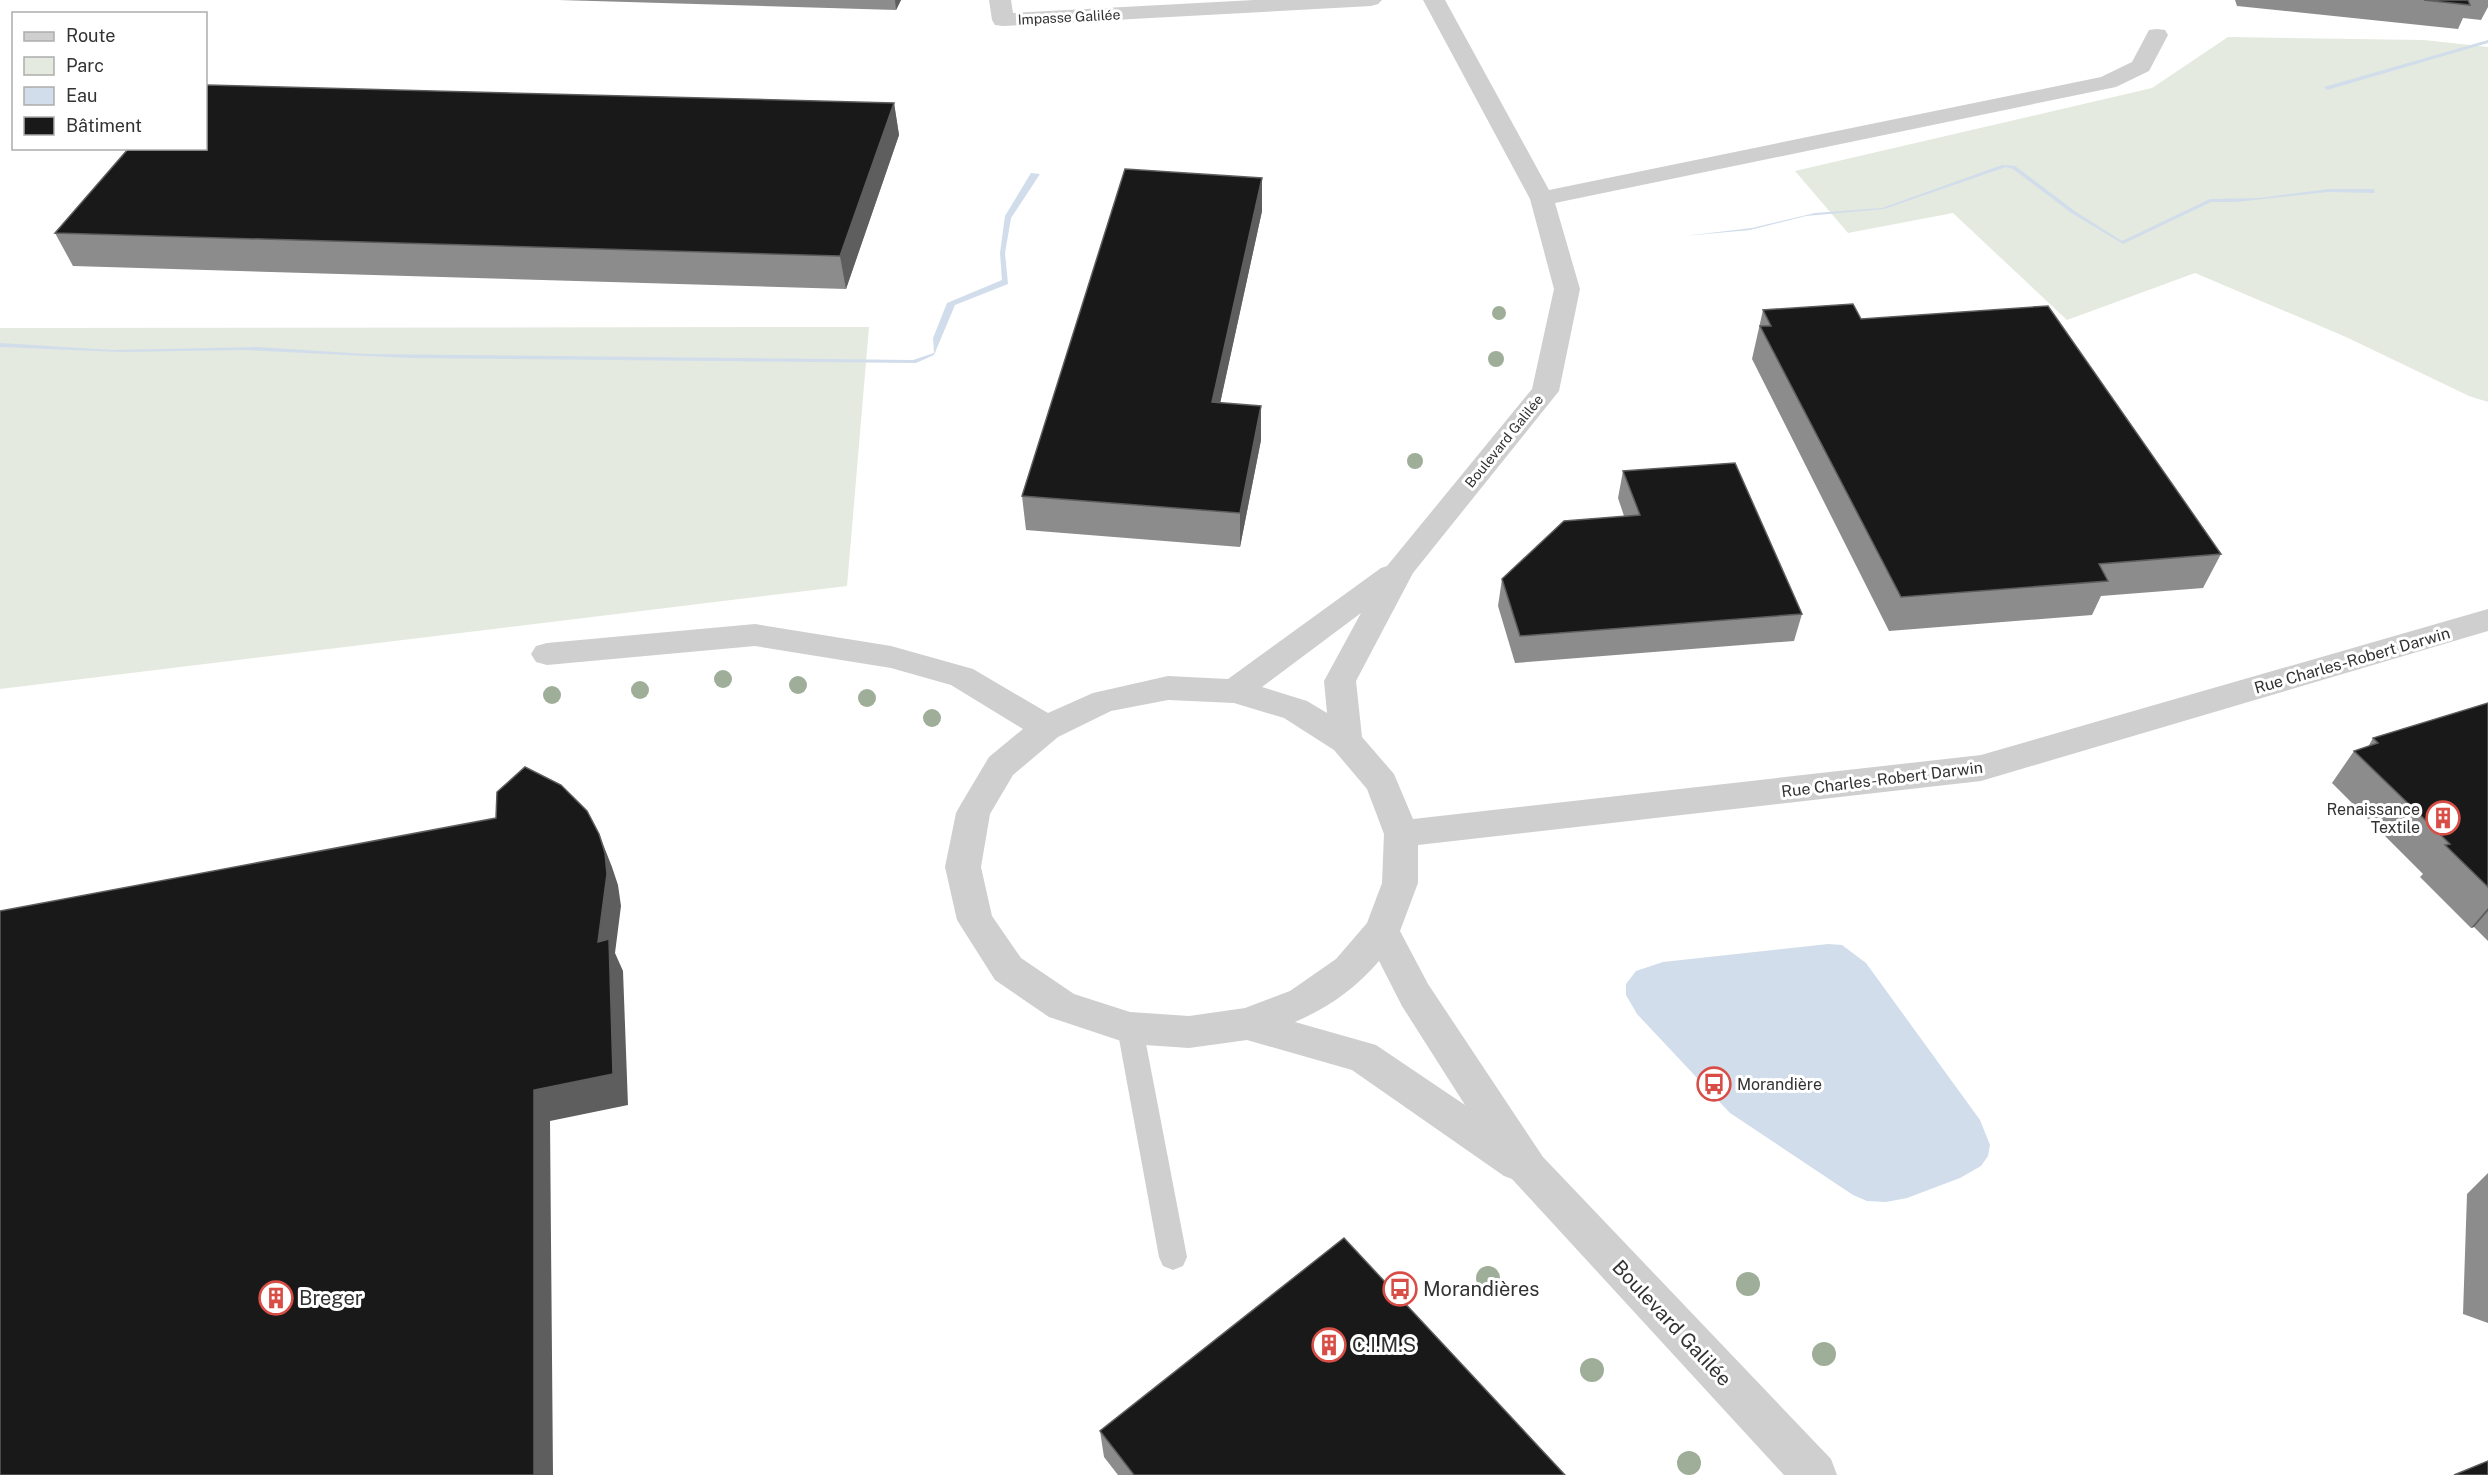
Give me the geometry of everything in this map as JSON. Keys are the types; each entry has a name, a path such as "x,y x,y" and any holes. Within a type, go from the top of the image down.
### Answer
{"street":[{"name":"Impasse Galilée","path":"1000,0 1002,20 1371,0"},
{"name":"Boulevard Galilée","path":"1346,741 1340,681 1401,568 1545,391 1567,289 1542,199 1434,0"},
{"path":"1542,199 2108,81 2141,66 2157,35"},
{"name":"Boulevard Galilée","path":"1234,691 1401,568"},
{"name":"Rue Charles-Robert Darwin","path":"1401,834 1981,768 2488,621"},
{"path":"547,654 755,635 891,657 962,677 1046,728"},
{"path":"1168,688 1234,691 1295,709 1346,741 1382,783 1401,834 1400,883 1382,931 1349,970 1303,1002 1247,1024 1189,1032 1130,1028 1062,1006 1008,969 975,920 963,867 973,813 1001,766 1046,728 1104,701 1168,688"},
{"name":"Boulevard Galilée","path":"1382,931 1414,995 1529,1170 1815,1475"},
{"name":"Boulevard Galilée","path":"1247,1024 1363,1057 1529,1170"}],"lane":[{"path":"1130,1028 1173,1257"}],"green space":[{"path":"2228,37 2424,40 2488,47 2488,402 2469,396 2346,337 2195,273 2067,320 1953,213 1848,233 1795,171 2152,88"},
{"path":"869,327 847,586 0,689 0,328"}],"water":[{"path":"2488,40 2488,43 2327,90 2324,87"},
{"path":"2002,165 2015,166 2076,212 2122,241 2210,199 2259,198 2329,189 2374,189 2375,193 2328,192 2236,202 2211,202 2123,244 2070,212 2013,169 2006,167 1884,209 1806,216 1750,230 1684,236 1752,228 1815,213 1882,208"},
{"path":"1031,173 1040,174 1011,218 1005,253 1008,284 955,305 934,355 916,363 410,358 246,350 121,352 0,347 0,343 113,350 258,347 366,354 913,360 934,353 933,338 947,303 1002,280 1000,253 1005,216"},
{"path":"1828,944 1842,945 1866,963 1980,1120 1990,1145 1988,1156 1981,1166 1960,1178 1907,1198 1886,1202 1867,1201 1853,1195 1730,1113 1637,1014 1626,995 1626,984 1636,971 1663,962"}],"building":[{"path":"2424,0 2468,0 2470,5"},
{"path":"207,85 894,103 840,256 55,233 127,150 207,150"},
{"path":"1125,169 1262,178 1212,402 1261,406 1240,513 1022,496"},
{"path":"1853,304 1861,319 2048,306 2221,554 2099,564 2108,581 1901,597 1760,326 1771,326 1763,310"},
{"path":"1735,463 1802,614 1520,636 1502,579 1564,521 1640,515 1623,471"},
{"name":"Renaissance Textile","path":"2488,703 2488,887 2445,845 2450,844 2354,751 2378,743 2373,738"},
{"name":"Breger","path":"525,767 561,785 587,811 599,834 605,853 607,874 598,942 609,939 613,1074 534,1090 534,1475 0,1475 0,911 496,818 497,792"},
{"name":"C.I.M.S","path":"1344,1238 1565,1475 1134,1475 1100,1431"},
{"path":"2488,1461 2488,1475 2454,1475"}],"place":[{"name":"Renaissance Textile","path":"2443,818"},
{"name":"Morandière","path":"1714,1084"},
{"name":"Morandières","path":"1400,1289"},
{"name":"Breger","path":"276,1298"},
{"name":"C.I.M.S","path":"1329,1345"}]}
